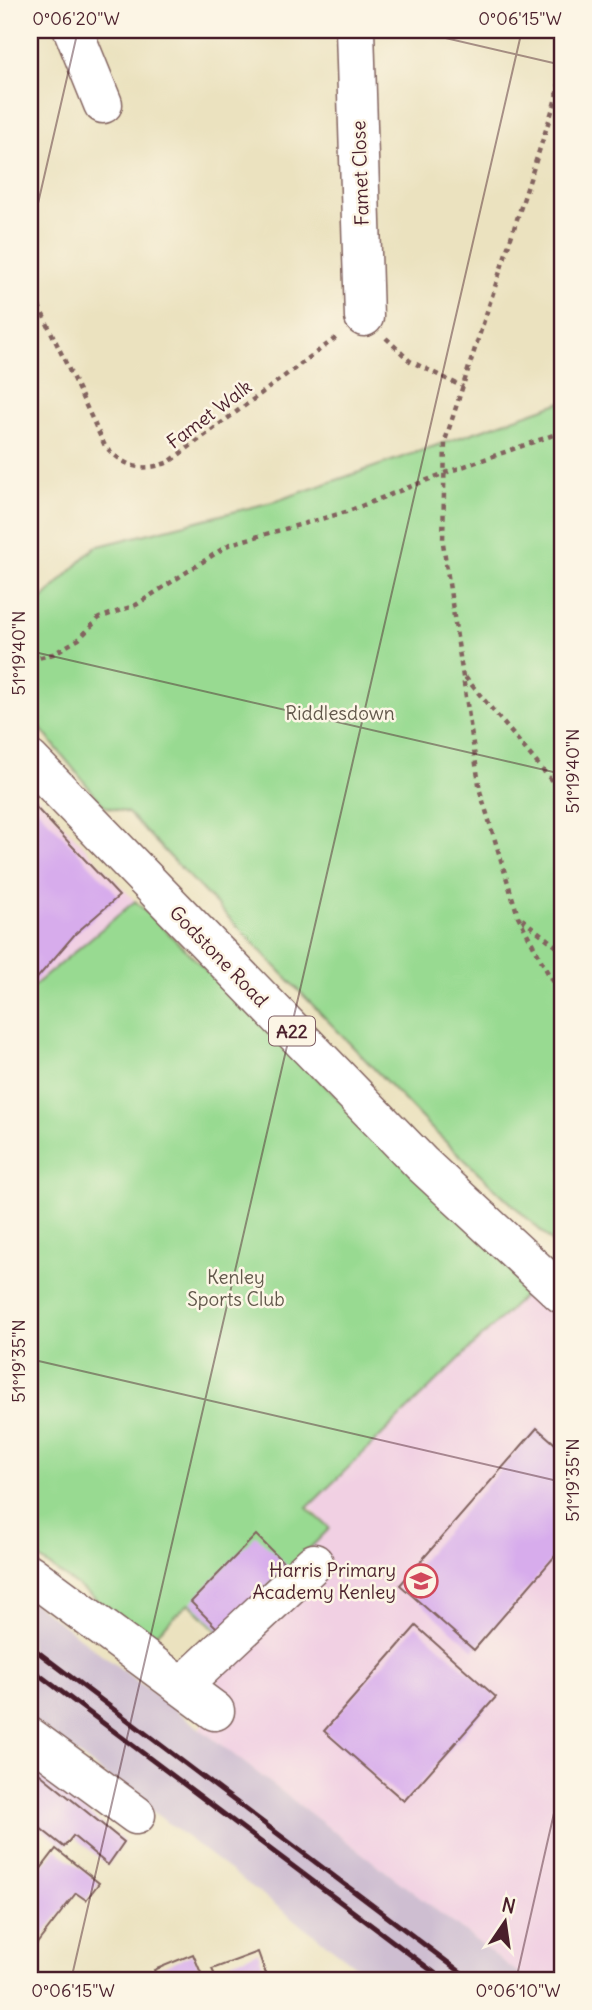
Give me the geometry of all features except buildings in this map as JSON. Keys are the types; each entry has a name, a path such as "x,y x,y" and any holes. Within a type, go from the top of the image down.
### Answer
{"main road":[{"path":"73,30 103,104"},
{"name":"Famet Close","path":"355,30 364,317"},
{"name":"Godstone Road","path":"30,760 422,1164 562,1294"},
{"path":"182,1686 314,1563"},
{"path":"30,1574 215,1711"},
{"path":"30,1737 136,1815"}],"path":[{"path":"562,72 550,118 445,441 443,543 480,791 518,916 562,1000"},
{"name":"Famet Walk","path":"30,287 104,446 119,461 152,468 169,462 364,317"},
{"path":"364,317 410,361 463,387"},
{"path":"30,660 53,654 79,639 99,618 136,604 230,544 346,512 444,473 562,432"},
{"path":"464,677 562,793"},
{"path":"518,916 562,951"}],"shaded area":[{"path":"30,789 135,901 30,989"},
{"name":"Harris Primary Academy Kenley","path":"533,1287 562,1315 562,1980 527,1980 199,1728 221,1705 215,1694 226,1634 331,1528 307,1505"},
{"path":"30,1600 527,1980 374,1980 30,1718"}],"green space":[{"name":"Riddlesdown","path":"562,402 562,1251 432,1129 128,813 104,806 30,716 30,611 95,547 276,501"},
{"name":"Kenley Sports Club","path":"135,901 533,1287 307,1508 330,1528 222,1636 189,1603 151,1639 30,1552 30,989"}],"railway":[{"path":"30,1646 471,1980"},
{"path":"30,1668 444,1980"}],"place":[{"name":"Harris Primary Academy Kenley","path":"421,1581"}]}
